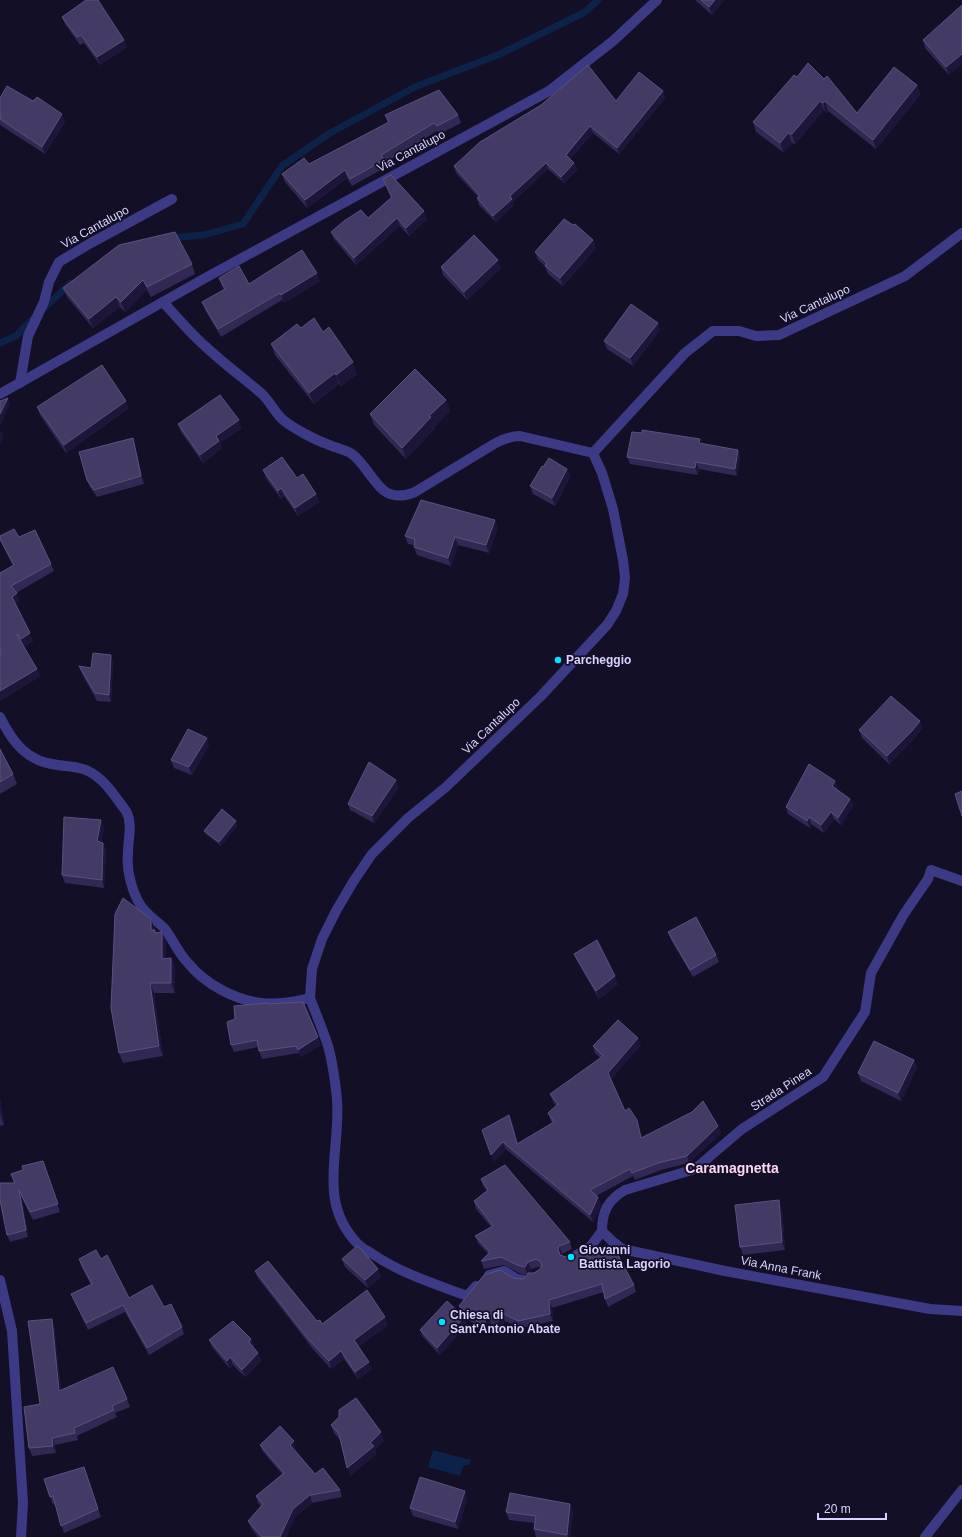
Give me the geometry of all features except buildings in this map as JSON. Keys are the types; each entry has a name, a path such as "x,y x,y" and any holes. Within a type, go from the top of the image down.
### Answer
{"street":[{"name":"Via Cantalupo","path":"0,394 400,171 549,91 613,41 657,0"},
{"name":"Via Cantalupo","path":"20,383 28,336 44,302 49,282 59,262 172,199"},
{"name":"Via Cantalupo","path":"310,998 312,969 322,939 346,893 372,854 408,818 446,787 541,696 607,625 616,611 623,594 625,578 623,560 614,509 602,473 593,453 685,353 713,331 739,331 756,336 779,335 905,276 962,233"},
{"path":"163,302 204,345 262,394 282,419 309,436 350,453 367,469 376,484 388,493 402,495 415,492 504,438 512,436 520,436 593,453"},
{"path":"0,717 9,735 17,746 27,754 39,761 49,764 70,766 87,770 104,783 126,811 129,815 130,823 128,864 131,883 138,901 149,915 164,928 178,951 188,964 199,974 222,990 247,1000 261,1003 287,1003 310,998 329,1048 337,1100 336,1135 332,1178 334,1196 342,1221 357,1244 395,1267 418,1278 467,1296 483,1277 497,1272 504,1271 517,1279 524,1280"},
{"name":"Strada Pinea","path":"602,1231 604,1211 616,1195 625,1190 695,1169 742,1129 823,1077 865,1012 871,973 904,914 928,879 931,870 962,882"},
{"path":"567,1258 580,1253 591,1246 602,1231"},
{"name":"Via Anna Frank","path":"602,1231 622,1249 725,1271 908,1305 962,1312"},
{"path":"0,1280 12,1331 23,1503 21,1537"},
{"path":"925,1537 962,1490"}],"water":[{"path":"433,1450 471,1460 469,1465 464,1465 460,1476 428,1467"}],"waterway":[{"path":"169,238 204,235 243,224 282,166 330,133 415,87 500,54 585,12 598,0"},
{"path":"43,309 71,283"},
{"path":"0,343 16,336 35,317"}],"place":[{"name":"Parcheggio","path":"558,660"},
{"name":"Giovanni Battista Lagorio","path":"571,1257"},
{"name":"Chiesa di Sant'Antonio Abate","path":"442,1322"}],"district":[{"name":"Caramagnetta","path":"732,1168"}]}
